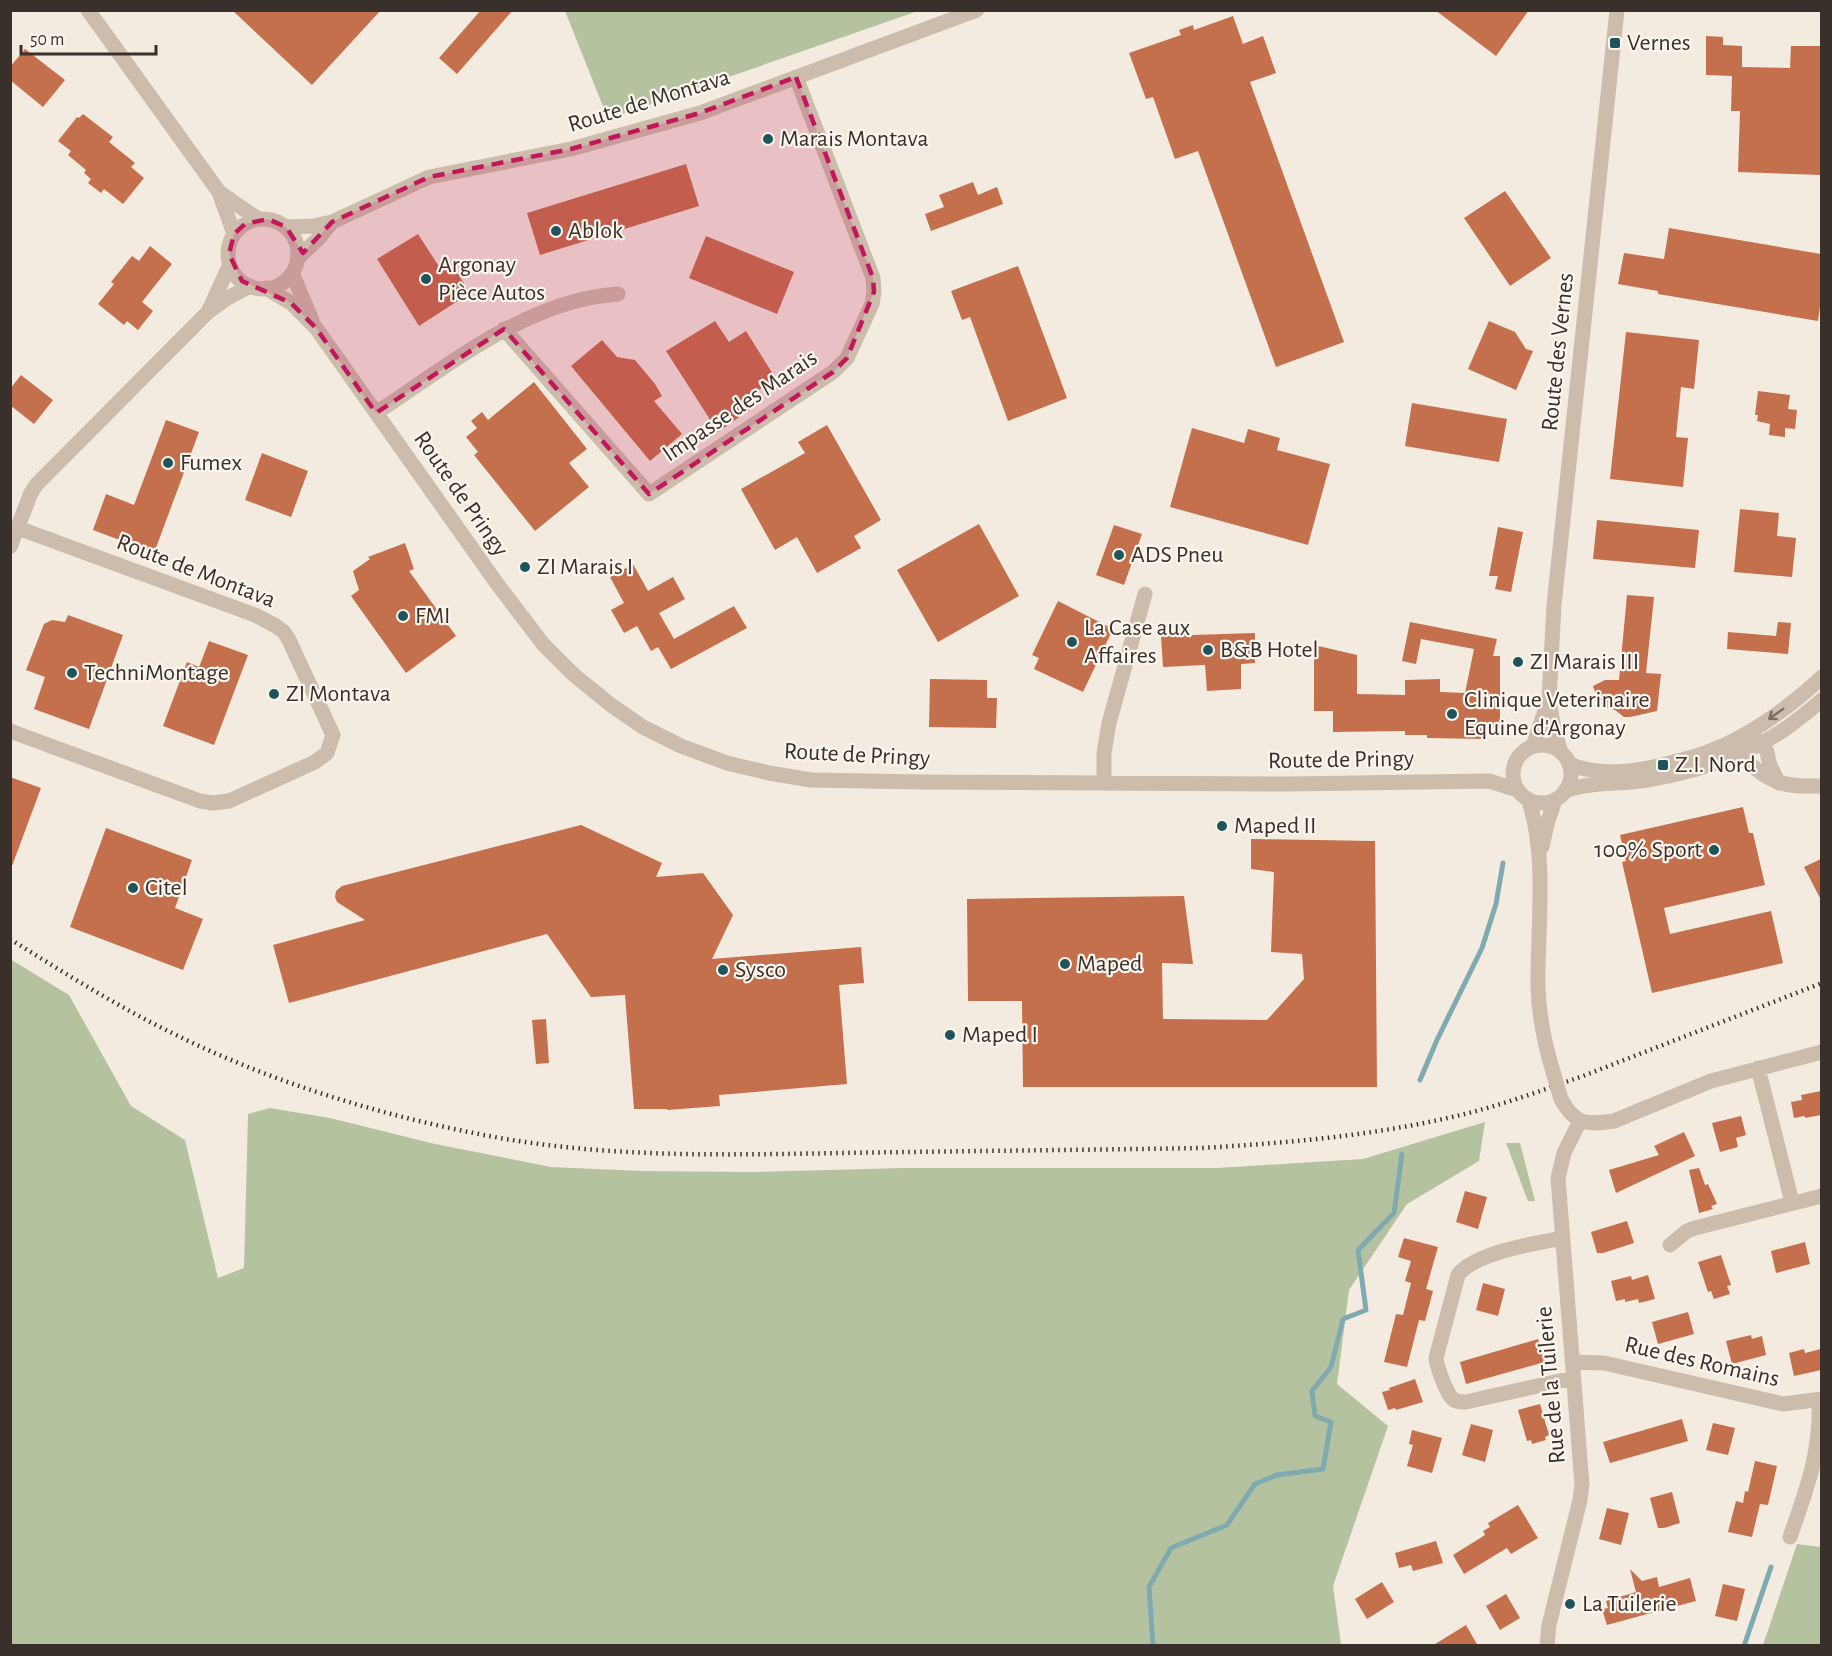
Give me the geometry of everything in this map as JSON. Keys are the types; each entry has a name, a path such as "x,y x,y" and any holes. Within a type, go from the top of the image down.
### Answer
{"street":[{"path":"88,10 219,192 234,234"},
{"name":"Route de Montava","path":"286,227 313,226 332,222 429,177 572,148 700,113 977,10"},
{"name":"Route des Vernes","path":"1565,758 1554,730 1549,699 1554,605 1617,10"},
{"name":"Impasse des Marais","path":"504,329 648,494 833,372 847,358 872,304 873,278 796,77"},
{"path":"219,192 258,219"},
{"path":"258,219 268,219 286,227 296,241 298,258 292,273 281,284 266,288 250,286 242,281 230,264 230,244 234,234 245,224 258,219"},
{"name":"Route de Montava","path":"298,258 332,222"},
{"path":"208,312 230,264"},
{"name":"Route de Pringy","path":"292,273 316,328"},
{"path":"10,547 36,485 208,312 250,286"},
{"name":"Route de Pringy","path":"266,288 291,303 316,328 491,575 543,644 574,675 611,705 643,727 681,746 727,763 812,780 1289,784 1489,781 1523,795"},
{"path":"376,413 504,329 561,306 602,295 618,294"},
{"name":"Route de Montava","path":"10,731 200,801 213,803 229,801 315,762 327,753 333,735 293,648 284,632 276,626 255,615 18,528"},
{"path":"1104,783 1104,753 1109,723 1145,594"},
{"path":"1821,677 1784,708 1745,734 1706,753 1642,769 1604,772 1586,770 1548,745 1533,746 1521,753 1516,761 1513,776 1533,816 1539,859 1538,990 1545,1044 1561,1099 1568,1112 1580,1121 1602,1123 1614,1121 1711,1081 1821,1052"},
{"name":"Route des Vernes","path":"1533,746 1549,699"},
{"path":"1523,795 1542,803 1588,784 1636,782 1709,765 1762,742 1784,729 1821,700"},
{"path":"1745,734 1762,742 1770,766 1779,783"},
{"path":"1745,734 1741,745 1742,752 1760,772 1779,783 1821,786"},
{"path":"1539,859 1547,824 1560,795 1570,780 1565,758"},
{"path":"1489,781 1516,761"},
{"path":"1758,1068 1792,1203"},
{"name":"Rue de la Tuilerie","path":"1547,1646 1552,1614 1582,1485 1558,1178 1564,1153 1580,1121"},
{"path":"1670,1245 1687,1231 1695,1228 1821,1196"},
{"path":"1563,1238 1497,1254 1462,1269 1458,1275 1436,1358 1451,1397 1457,1401 1466,1402 1573,1378"},
{"name":"Rue des Romains","path":"1572,1362 1604,1363 1783,1404 1820,1399"},
{"path":"1790,1537 1813,1465 1820,1430 1820,1399"}],"highlighted area":[{"path":"796,77 873,278 874,292 847,358 833,372 649,494 504,329 376,413 316,328 291,303 242,281 229,254 234,234 245,224 268,219 286,227 303,253 332,222 429,177 571,149 700,113"}],"green space":[{"path":"565,11 918,11 608,119"},
{"path":"10,959 69,995 131,1106 185,1140 218,1278 244,1268 248,1114 270,1108 330,1118 435,1144 551,1167 641,1171 1217,1168 1363,1159 1485,1122 1479,1161 1407,1204 1349,1290 1337,1384 1388,1426 1333,1586 1341,1645 11,1645"},
{"path":"1506,1143 1520,1143 1535,1201 1528,1201"},
{"path":"1797,1544 1821,1547 1821,1645 1763,1645"}],"building":[{"path":"232,10 381,10 312,85"},
{"path":"481,10 513,10 457,74 439,58"},
{"path":"1435,10 1529,10 1496,56"},
{"path":"1233,16 1243,44 1263,36 1276,73 1250,82 1344,342 1276,367 1198,151 1175,159 1153,97 1146,99 1129,53 1181,35 1179,30 1193,25 1194,30"},
{"path":"1706,36 1723,37 1723,45 1742,46 1742,67 1790,68 1791,46 1821,46 1821,175 1738,172 1740,111 1731,111 1732,76 1706,75"},
{"path":"25,49 65,80 43,107 10,80 10,67"},
{"path":"83,114 113,137 109,142 135,163 131,167 144,178 123,204 104,189 101,193 88,183 91,179 84,173 86,170 68,155 71,151 58,141 77,117"},
{"path":"686,164 699,206 540,255 527,213"},
{"path":"973,182 978,195 997,187 1003,204 931,231 925,214 944,207 939,195"},
{"path":"1505,191 1551,258 1510,286 1464,218"},
{"path":"1669,228 1821,254 1821,300 1818,321 1658,294 1658,291 1618,284 1624,253 1664,259"},
{"name":"Argonay Pièce Autos","path":"418,234 438,265 448,258 470,293 419,326 377,259"},
{"path":"706,236 794,272 777,314 689,278"},
{"path":"150,246 172,264 142,302 153,311 138,330 127,321 124,325 98,304 114,284 111,282 132,256 139,261"},
{"path":"1018,266 1067,398 1008,421 970,317 962,320 951,291"},
{"path":"715,321 729,342 746,331 776,379 749,396 755,406 718,432 666,351"},
{"path":"1489,321 1515,332 1526,349 1533,351 1516,390 1468,369"},
{"path":"1626,332 1699,340 1694,389 1681,387 1676,437 1688,438 1683,487 1610,479"},
{"path":"602,340 617,357 635,360 662,396 654,401 682,434 650,461 571,366"},
{"path":"21,375 53,400 34,424 10,405 10,389"},
{"path":"534,382 587,449 569,463 589,487 535,531 474,455 478,452 466,437 477,428 471,421 482,412 488,420"},
{"path":"1758,391 1790,395 1788,409 1797,410 1795,429 1785,428 1785,437 1769,435 1770,424 1757,421 1758,415 1755,415"},
{"path":"1412,403 1507,419 1499,462 1405,446"},
{"name":"Fumex","path":"166,420 199,432 154,553 93,530 106,494 134,505"},
{"path":"827,425 881,520 854,536 861,548 817,573 797,537 775,550 741,489 805,453 798,442"},
{"path":"1192,428 1244,443 1248,429 1280,438 1277,450 1330,464 1308,545 1170,507"},
{"path":"262,453 308,471 291,517 245,500"},
{"path":"1740,509 1779,513 1777,536 1796,538 1792,577 1734,572"},
{"path":"1597,520 1699,530 1695,568 1593,559"},
{"path":"979,524 1019,596 938,642 897,570"},
{"name":"ADS Pneu","path":"1114,525 1142,534 1124,585 1096,575"},
{"path":"1498,527 1523,532 1511,592 1495,589 1498,576 1489,576"},
{"name":"FMI","path":"405,543 414,569 409,571 456,636 406,673 351,596 359,590 353,571 370,559 368,557"},
{"path":"633,564 648,591 673,577 685,599 659,613 674,639 734,606 747,628 671,669 658,647 651,651 637,626 624,633 611,610 624,603 610,577"},
{"path":"1627,595 1654,597 1646,673 1661,674 1657,711 1624,717 1615,710 1600,706 1593,686 1605,680 1619,680"},
{"name":"La Case aux Affaires","path":"1058,601 1113,629 1083,692 1034,669 1039,658 1032,655"},
{"name":"TechniMontage","path":"68,615 123,635 89,729 34,709 45,677 26,670 44,624 52,620 65,622"},
{"path":"1410,622 1497,639 1493,656 1500,656 1500,728 1486,728 1485,739 1427,738 1427,735 1405,735 1405,731 1333,732 1333,711 1314,711 1314,645 1357,655 1357,694 1405,695 1405,680 1440,679 1440,692 1465,693 1474,649 1421,639 1416,664 1402,661"},
{"path":"1778,622 1791,623 1788,654 1727,649 1728,632 1776,636"},
{"name":"B&B Hotel","path":"1255,633 1255,663 1241,664 1241,689 1207,691 1205,665 1163,667 1161,636"},
{"path":"209,641 248,655 214,745 163,726 187,662 199,667"},
{"path":"930,679 987,680 987,698 997,698 996,728 929,727"},
{"path":"10,777 41,788 12,866 10,866"},
{"path":"1743,807 1749,833 1753,833 1765,885 1664,908 1670,934 1771,911 1783,963 1652,993 1622,862 1626,861 1620,835"},
{"name":"Sysco","path":"581,825 662,863 656,877 703,873 733,915 712,959 861,947 864,983 839,985 847,1084 719,1095 720,1106 667,1110 634,1109 625,995 591,997 547,934 289,1003 273,945 365,920 337,902 336,891 342,886"},
{"name":"Citel","path":"106,828 192,860 175,908 203,919 183,970 70,927"},
{"name":"Maped","path":"1251,839 1375,841 1377,1087 1023,1087 1022,1001 968,1001 967,899 1184,896 1193,964 1162,963 1163,1019 1267,1020 1304,979 1302,954 1271,952 1274,872 1251,869"},
{"path":"1821,859 1821,900 1804,867"},
{"path":"546,1019 549,1063 536,1064 532,1020"},
{"path":"1821,1091 1821,1115 1794,1118 1791,1102 1802,1100 1801,1095"},
{"path":"1741,1116 1746,1135 1736,1138 1738,1147 1720,1152 1712,1123"},
{"path":"1684,1132 1695,1156 1616,1193 1609,1170 1659,1155 1654,1146"},
{"path":"1699,1168 1705,1185 1708,1184 1717,1204 1711,1206 1713,1209 1699,1213 1689,1170"},
{"path":"1465,1191 1487,1197 1478,1229 1456,1222"},
{"path":"1627,1221 1634,1243 1597,1253 1591,1232"},
{"path":"1404,1238 1438,1247 1426,1289 1433,1291 1425,1321 1419,1320 1407,1367 1384,1362 1396,1314 1403,1315 1411,1283 1405,1281 1411,1261 1398,1257"},
{"path":"1805,1242 1810,1264 1776,1273 1771,1251"},
{"path":"1721,1255 1731,1285 1727,1286 1730,1294 1714,1299 1711,1291 1708,1292 1698,1262"},
{"path":"1648,1275 1655,1299 1639,1303 1638,1299 1625,1302 1625,1299 1616,1301 1611,1281 1631,1276 1632,1280"},
{"path":"1483,1283 1505,1289 1498,1316 1476,1310"},
{"path":"1688,1312 1694,1334 1658,1344 1652,1322"},
{"path":"1751,1335 1752,1339 1762,1336 1766,1355 1732,1364 1726,1341"},
{"path":"1538,1339 1545,1362 1466,1384 1460,1362"},
{"path":"1804,1349 1805,1353 1821,1349 1821,1370 1794,1376 1789,1353"},
{"path":"1415,1379 1423,1402 1388,1410 1382,1392"},
{"path":"1540,1404 1549,1435 1545,1437 1546,1440 1532,1444 1531,1440 1527,1441 1518,1410"},
{"path":"1682,1419 1688,1441 1610,1463 1603,1442"},
{"path":"1713,1423 1735,1428 1728,1455 1706,1450"},
{"path":"1471,1424 1493,1430 1485,1462 1462,1455"},
{"path":"1412,1430 1442,1438 1432,1473 1407,1466 1413,1445 1409,1444"},
{"path":"1755,1461 1777,1466 1768,1505 1760,1504 1752,1537 1728,1532 1736,1501 1743,1503 1745,1491 1748,1492"},
{"path":"1672,1492 1680,1523 1658,1528 1650,1498"},
{"path":"1518,1505 1538,1538 1511,1554 1507,1548 1464,1574 1453,1555 1485,1535 1483,1531 1490,1527 1488,1523"},
{"path":"1607,1508 1629,1513 1621,1545 1599,1539"},
{"path":"1436,1541 1443,1563 1413,1571 1411,1565 1399,1568 1395,1553"},
{"path":"1630,1569 1642,1581 1657,1577 1659,1587 1690,1578 1696,1601 1677,1606 1663,1602 1669,1608 1607,1625 1602,1609 1608,1608 1606,1601 1636,1592"},
{"path":"1382,1582 1394,1602 1367,1619 1355,1599"},
{"path":"1723,1584 1745,1589 1737,1621 1715,1616"},
{"path":"1506,1594 1520,1618 1500,1630 1486,1606"},
{"path":"1466,1625 1478,1646 1432,1646"}],"waterway":[{"path":"1420,1080 1482,948 1496,904 1503,863"},
{"path":"1153,1646 1149,1587 1171,1548 1227,1525 1255,1484 1277,1475 1323,1469 1331,1422 1315,1416 1312,1391 1331,1367 1343,1319 1366,1310 1358,1250 1394,1213 1402,1154"},
{"path":"1744,1646 1771,1567"}],"railway":[{"path":"10,939 106,998 166,1030 243,1065 324,1094 406,1118 489,1136 577,1148 665,1154 1202,1148 1359,1134 1452,1117 1518,1098 1583,1076 1822,983"}],"place":[{"name":"Vernes","path":"1615,43"},
{"name":"Marais Montava","path":"768,139"},
{"name":"Ablok","path":"556,231"},
{"name":"Argonay Pièce Autos","path":"426,279"},
{"name":"Fumex","path":"168,463"},
{"name":"ADS Pneu","path":"1119,555"},
{"name":"ZI Marais I","path":"525,567"},
{"name":"FMI","path":"403,616"},
{"name":"La Case aux Affaires","path":"1072,642"},
{"name":"B&B Hotel","path":"1208,650"},
{"name":"ZI Marais III","path":"1518,662"},
{"name":"TechniMontage","path":"72,673"},
{"name":"ZI Montava","path":"274,694"},
{"name":"Clinique Veterinaire Equine d'Argonay","path":"1452,714"},
{"name":"Z.I. Nord","path":"1663,765"},
{"name":"Maped II","path":"1222,826"},
{"name":"100% Sport","path":"1714,850"},
{"name":"Citel","path":"133,888"},
{"name":"Maped","path":"1065,964"},
{"name":"Sysco","path":"723,970"},
{"name":"Maped I","path":"950,1035"},
{"name":"La Tuilerie","path":"1570,1604"}]}
